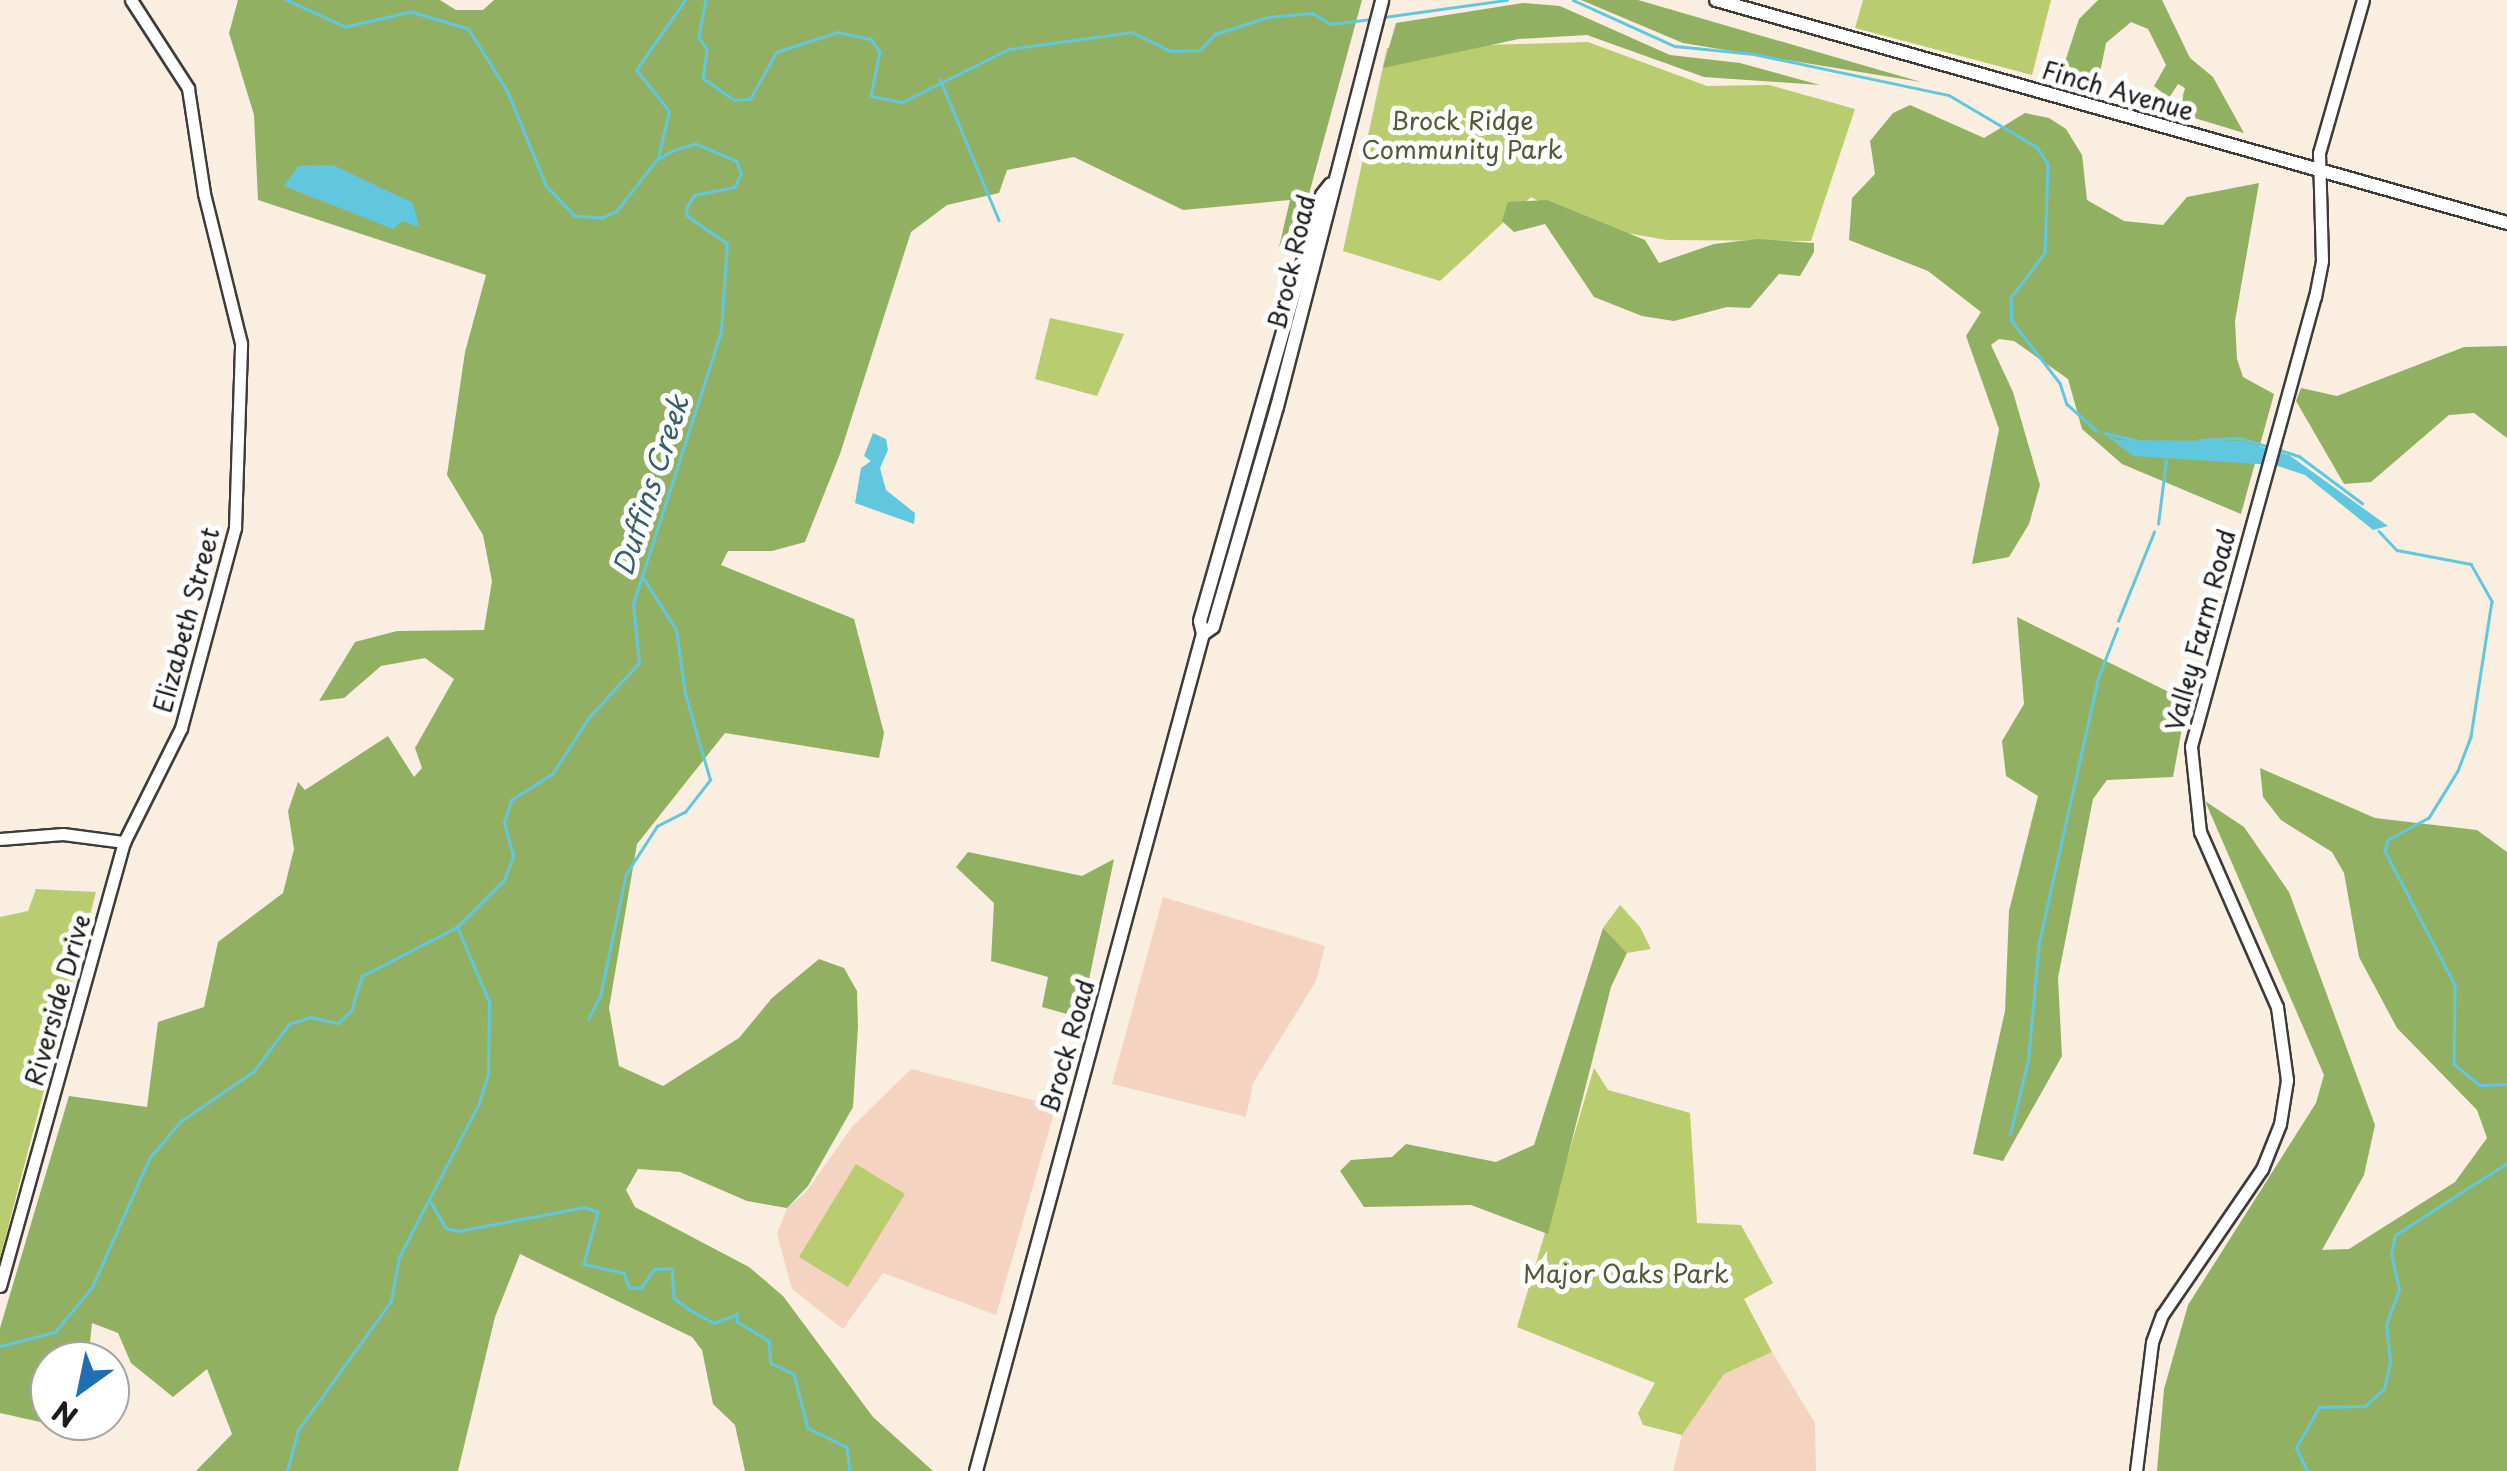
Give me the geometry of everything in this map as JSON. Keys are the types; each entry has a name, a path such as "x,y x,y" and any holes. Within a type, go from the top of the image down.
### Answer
{"main road":[{"name":"Brock Road","path":"1203,634 1213,626 1296,341 1332,184 1382,0"},
{"name":"Finch Avenue","path":"1716,0 2507,223"},
{"name":"Brock Road","path":"976,1471 1203,634 1200,621 1322,195 1332,184"},
{"path":"1287,322 1296,341"}],"street":[{"name":"Elizabeth Street","path":"124,842 182,728 229,559 238,496 241,344 204,193 188,88 131,0"},
{"name":"Valley Farm Road","path":"2136,1471 2152,1342 2162,1314 2262,1169 2280,1124 2287,1080 2277,1008 2210,859 2190,772 2199,711 2322,261 2318,170 2362,0"},
{"path":"0,839 63,834 124,842"},
{"name":"Riverside Drive","path":"0,1286 124,842"}],"shaded area":[{"path":"1163,897 1325,946 1316,981 1253,1083 1246,1117 1112,1084"},
{"path":"911,1069 1056,1106 996,1315 883,1273 843,1329 792,1289 777,1234 787,1208 806,1192 852,1127"},
{"path":"1772,1352 1815,1423 1816,1471 1673,1471 1682,1435 1724,1374"}],"green space":[{"path":"238,0 440,0 456,10 483,10 494,0 1362,0 1306,205 1279,247 1290,200 1183,210 1074,157 1007,170 999,193 947,205 911,232 840,454 805,542 772,551 728,551 721,565 854,619 884,733 879,758 725,733 637,844 609,1008 619,1066 663,1086 739,1038 772,998 819,959 844,968 857,991 858,1027 853,1107 808,1186 787,1208 747,1201 680,1172 638,1169 626,1190 635,1207 749,1267 783,1296 873,1417 933,1471 745,1471 735,1425 713,1404 702,1350 692,1337 520,1254 495,1317 458,1471 196,1471 232,1434 207,1369 173,1397 131,1363 130,1341 121,1341 118,1333 92,1323 90,1341 30,1341 30,1420 0,1413 0,1328 69,1096 147,1107 158,1022 204,1007 218,942 283,893 294,849 288,811 298,782 305,790 388,736 414,777 422,768 415,748 454,679 425,658 381,666 344,698 319,701 355,642 397,631 484,630 492,581 483,535 447,475 465,352 486,275 258,200 254,115 229,33"},
{"path":"1581,0 1638,0 1921,82 1683,43"},
{"path":"1863,0 2051,0 2032,75 1855,28"},
{"path":"2098,0 2162,0 2190,58 2213,77 2244,133 2178,113 2185,88 2178,84 2169,98 2154,86 2166,65 2148,29 2131,22 2106,43 2096,92 2060,77 2079,19"},
{"path":"1523,3 1560,6 1670,55 1740,63 1820,85 1704,77 1587,35 1519,39 1383,68 1396,23"},
{"name":"Brock Ridge Community Park","path":"1588,42 1707,86 1769,85 1855,109 1811,241 1667,240 1586,226 1531,197 1440,281 1343,251 1387,48"},
{"path":"1910,105 1984,138 2025,113 2049,118 2066,129 2082,155 2087,200 2124,221 2163,225 2187,197 2259,183 2235,321 2237,359 2243,377 2274,394 2241,514 2122,464 2082,429 2068,379 2014,341 1999,339 1991,345 2013,392 2040,485 2029,524 2009,557 1972,564 1999,429 1966,336 1981,312 1928,271 1849,240 1852,198 1875,174 1870,141 1893,113"},
{"path":"1547,200 1645,240 1659,263 1714,244 1758,239 1814,243 1814,252 1800,276 1779,274 1750,308 1727,307 1674,321 1642,316 1594,297 1545,224 1514,232 1502,221 1508,202"},
{"path":"1050,318 1124,334 1097,396 1035,379"},
{"path":"2507,346 2507,438 2474,413 2449,415 2371,482 2344,484 2296,401 2301,388 2337,396 2464,347"},
{"path":"2017,617 2187,701 2173,777 2107,780 2093,799 2058,978 2062,1056 2003,1161 1973,1154 2005,1011 2009,911 2038,796 2006,776 2002,741 2024,704"},
{"path":"2260,768 2375,818 2477,830 2507,852 2507,1471 2157,1471 2164,1389 2188,1305 2316,1103 2324,1075 2205,801 2244,827 2289,892 2375,1125 2364,1175 2322,1250 2349,1249 2455,1182 2487,1138 2477,1110 2397,1028 2359,957 2344,873 2332,852 2281,820 2263,797"},
{"path":"968,852 1082,876 1114,859 1081,1018 1042,1007 1048,977 991,961 994,903 956,867"},
{"path":"36,889 96,892 0,1258 0,917 28,911"},
{"path":"1620,905 1640,927 1651,949 1627,953 1603,928"},
{"path":"1603,928 1627,953 1611,987 1548,1234 1471,1205 1364,1207 1340,1171 1351,1160 1392,1157 1406,1144 1496,1162 1534,1145"},
{"name":"Major Oaks Park","path":"1594,1068 1608,1090 1690,1113 1697,1223 1741,1225 1773,1283 1744,1299 1772,1352 1724,1374 1682,1435 1643,1425 1638,1413 1655,1383 1517,1327"},
{"path":"856,1164 905,1194 848,1287 799,1257"}],"water":[{"path":"333,165 413,203 419,227 403,221 393,229 284,186 298,166"},
{"path":"2098,429 2116,440 2241,441 2289,455 2388,526 2373,530 2305,475 2275,465 2133,456"},
{"path":"873,433 886,439 888,450 880,468 886,490 915,513 914,524 855,503 861,468 871,461 864,456"}],"waterway":[{"name":"Duffins Creek","path":"0,1346 55,1332 92,1287 150,1157 181,1121 254,1071 289,1024 311,1017 338,1023 351,1011 362,976 457,927 504,880 513,856 504,822 511,800 553,773 589,717 639,663 633,604 721,331 727,244 687,216 686,208 694,195 734,187 741,174 736,161 696,144 675,150 657,160 617,211 602,218 574,216 546,186 507,91 468,29 411,12 345,27 286,0"},
{"path":"658,158 669,111 636,70 685,0"},
{"path":"706,0 699,37 707,50 703,78 734,100 750,99 776,52 838,32 871,39 880,52 871,96 902,102 1009,49 1132,32 1171,51 1200,50 1215,34 1268,17 1312,13 1331,24 1371,19"},
{"path":"1384,17 1507,0"},
{"path":"1573,0 1675,46 1754,54 1949,95 2037,147 2048,164 2045,253 2011,298 2012,321 2060,383 2067,404 2097,431"},
{"path":"940,79 999,220"},
{"path":"2105,433 2136,440"},
{"path":"2199,440 2240,438 2269,447"},
{"path":"2277,449 2299,456 2362,503"},
{"path":"2158,524 2166,460"},
{"path":"2379,531 2397,550 2471,564 2492,601 2471,737 2458,771 2429,818 2388,840 2385,851 2455,985 2454,1064 2480,1085 2507,1084"},
{"path":"2118,621 2154,532"},
{"path":"588,1019 600,996 626,874 657,826 685,812 710,780 685,694 676,630 643,578"},
{"path":"2010,1134 2028,1060 2039,942 2098,678 2117,629"},
{"path":"287,1471 298,1430 391,1301 399,1257 479,1103 488,1073 489,1002 457,927"},
{"path":"2307,1471 2296,1448 2319,1407 2365,1406 2384,1389 2390,1362 2386,1325 2399,1289 2391,1254 2395,1235 2507,1163"},
{"path":"431,1202 446,1228 458,1231 585,1207 598,1212 584,1264 624,1273 629,1287 641,1288 654,1269 672,1268 674,1298 690,1310 714,1323 737,1314 737,1321 769,1341 771,1363 794,1374 808,1428 847,1447 850,1471"}]}
